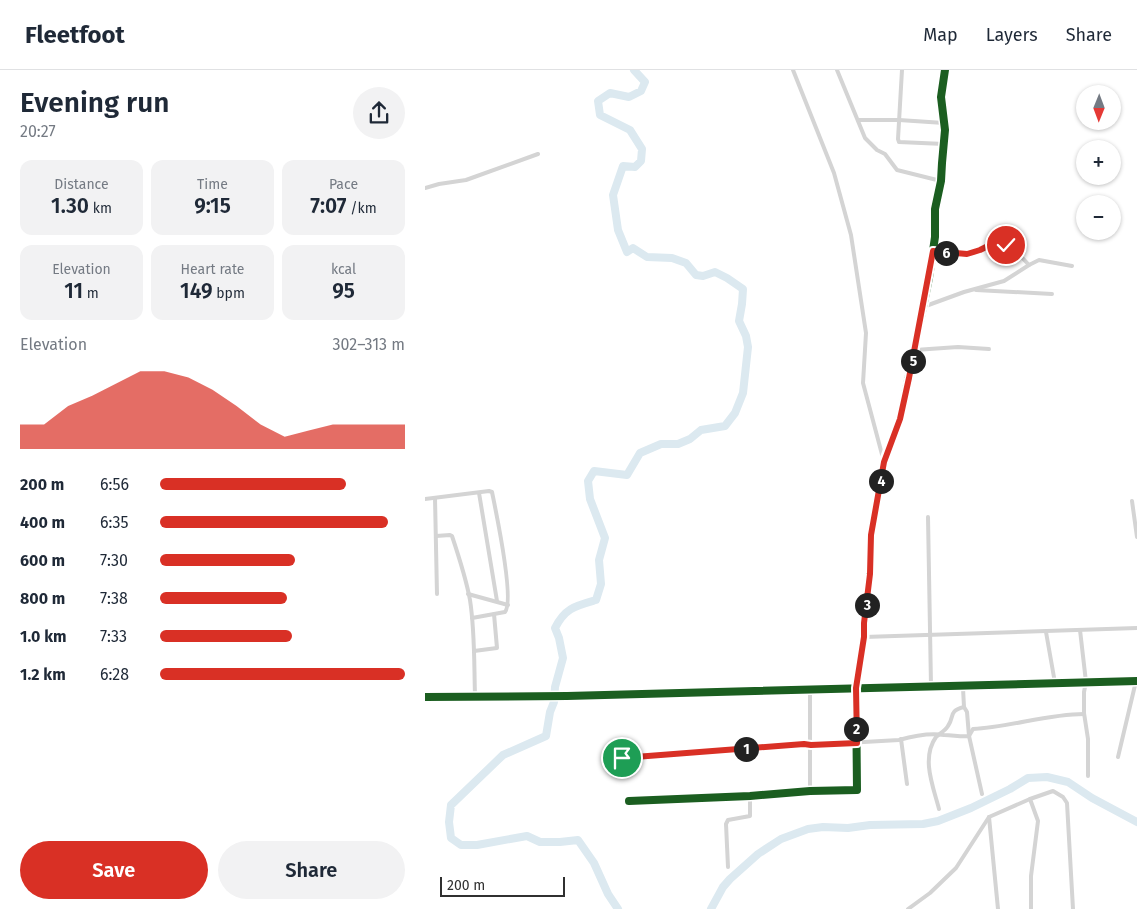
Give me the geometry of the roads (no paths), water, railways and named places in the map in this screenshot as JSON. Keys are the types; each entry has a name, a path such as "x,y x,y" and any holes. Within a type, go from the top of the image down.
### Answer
{"street":[{"path":"793,70 834,173 851,235 866,333 863,383 884,462"},
{"path":"837,70 865,138 877,150 885,154 897,170 941,181"},
{"path":"902,70 899,142 943,144"},
{"path":"629,801 857,790 856,688 864,637 870,574 871,535 884,462 900,419 933,251 935,209 941,181 944,123 941,97 945,70"},
{"path":"858,120 944,123"},
{"path":"425,188 466,180 538,154"},
{"path":"933,251 967,254 996,242 1014,249 1029,265"},
{"path":"923,307 974,289 1004,281 1039,260 1071,266"},
{"path":"974,289 1052,294"},
{"path":"915,350 958,347 989,349"},
{"path":"425,499 492,492 503,552 509,605 507,612 472,618"},
{"path":"479,493 497,601"},
{"path":"435,498 437,594"},
{"path":"1132,501 1137,537"},
{"path":"928,517 931,686"},
{"path":"436,536 452,536 463,570 472,618 475,696"},
{"path":"468,594 509,605"},
{"path":"474,650 497,648 494,614"},
{"path":"864,637 1137,628"},
{"path":"1079,630 1086,682 1084,714 1088,739 1088,776"},
{"path":"1046,632 1055,683"},
{"path":"425,697 529,697 1136,681 1118,757"},
{"path":"963,688 969,736 982,794"},
{"path":"810,689 810,791"},
{"path":"939,809 928,759 930,748 937,735 945,731 956,709 964,707"},
{"path":"969,736 973,729 1012,725 1019,722 1071,714 1084,714"},
{"path":"622,758 804,744 857,743 937,735 969,736"},
{"path":"901,739 907,784"},
{"path":"908,909 930,893 956,868 989,817 1053,791 1059,793 1066,800 1073,909"},
{"path":"728,867 726,824 729,820 750,816 750,796"},
{"path":"1030,799 1038,822 1031,876 1031,909"},
{"path":"989,817 998,909"}],"waterway":[{"path":"618,909 608,894 594,863 578,840 540,842 527,836 477,845 461,845 451,838 449,822 451,805 503,755 546,736 550,712 554,702 555,687 563,658 555,628 563,616 571,609 596,600 601,584 599,560 605,538 590,499 588,481 594,471 627,475 640,453 661,444 678,444 690,439 701,430 725,426 735,413 743,393 748,347 746,336 739,321 743,289 715,272 703,276 696,275 686,263 672,258 647,257 633,248 627,252 618,230 613,195 623,166 635,167 641,161 642,149 630,130 600,115 598,101 610,93 629,97 641,91 645,82 634,70"},
{"path":"711,909 723,887 730,879 758,854 781,839 808,829 823,827 848,828 870,825 923,824 938,821 971,808 1028,778 1047,777 1068,782 1092,798 1137,822"}]}
